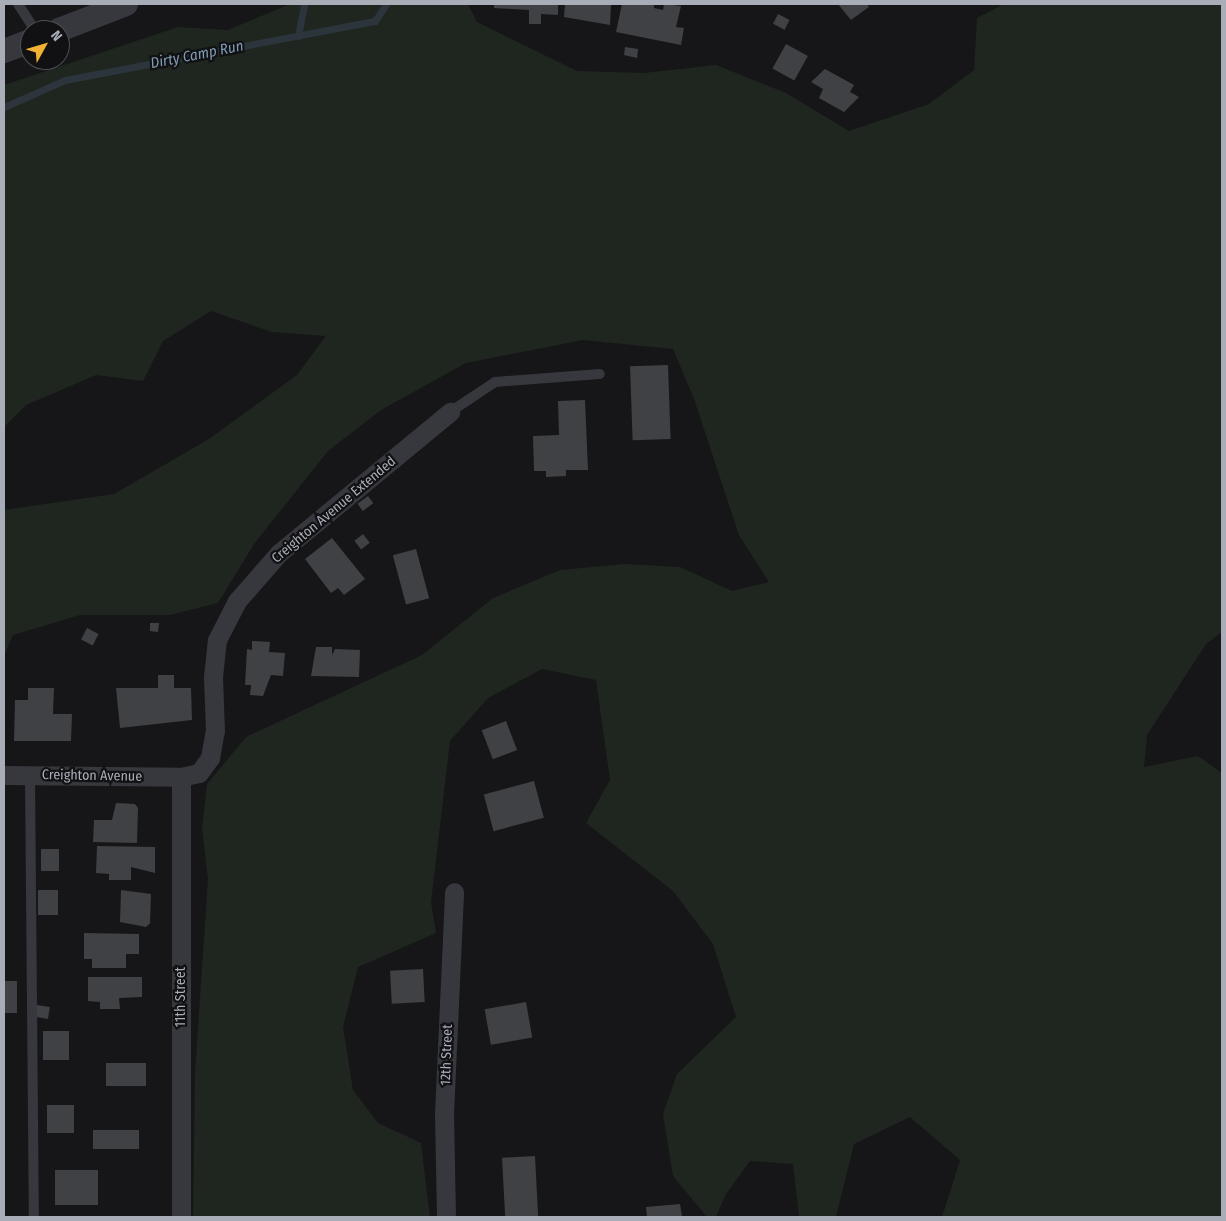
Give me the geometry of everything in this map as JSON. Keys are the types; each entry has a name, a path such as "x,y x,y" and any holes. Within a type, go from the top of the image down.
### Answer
{"street":[{"path":"70,26 126,4"},
{"path":"4,51 20,45"},
{"name":"Creighton Avenue Extended","path":"181,777 199,773 210,758 217,640 237,601 279,553 450,412"},
{"name":"Creighton Avenue","path":"4,776 181,777"},
{"name":"11th Street","path":"181,777 181,1217"},
{"name":"12th Street","path":"446,1217 444,1114 454,892"}],"lane":[{"path":"18,4 28,20"},
{"path":"450,412 495,382 600,374"},
{"path":"30,776 34,1217"}],"shaded area":[{"path":"290,4 468,4 477,22 577,71 644,73 716,65 786,93 849,131 929,104 974,70 977,18 1004,4 1222,4 1222,632 1206,644 1147,735 1144,767 1198,756 1222,773 1222,1217 942,1217 960,1160 910,1117 854,1144 836,1217 799,1217 793,1164 750,1161 726,1194 716,1217 707,1217 673,1176 663,1114 677,1074 736,1017 713,944 673,891 586,823 610,780 596,680 542,669 488,698 450,741 431,902 436,933 358,967 343,1027 353,1090 378,1123 421,1143 430,1217 193,1217 195,1073 208,879 202,829 207,784 246,737 422,655 493,598 560,570 625,564 680,567 732,591 769,582 739,535 693,396 673,349 583,340 466,363 381,410 328,451 254,544 218,603 170,615 80,615 13,635 4,656 4,510 114,494 209,439 297,375 326,336 272,332 211,311 163,341 143,381 96,375 26,405 4,427 4,85 49,70 70,70 70,63 178,27 228,30"}],"building":[{"path":"494,4 558,4 558,15 541,14 541,24 529,24 529,10 494,8"},
{"path":"565,4 611,4 610,25 564,17"},
{"path":"622,4 654,4 654,8 663,10 664,4 681,6 676,27 684,28 681,45 616,32"},
{"path":"838,4 867,4 869,7 851,20"},
{"path":"778,14 790,20 785,30 773,24"},
{"path":"786,44 808,56 794,81 772,68"},
{"path":"625,47 638,49 637,58 624,55"},
{"path":"825,69 854,85 850,92 859,97 844,112 819,98 823,89 811,82"},
{"path":"668,365 671,439 633,440 630,366"},
{"path":"585,400 588,470 566,470 566,476 546,477 546,471 534,471 533,436 559,435 558,401"},
{"path":"368,496 373,503 363,511 357,504"},
{"path":"363,534 370,543 361,549 354,541"},
{"path":"332,538 365,579 344,595 338,588 331,593 305,559"},
{"path":"416,549 429,598 406,604 393,555"},
{"path":"150,623 159,623 158,632 150,631"},
{"path":"87,628 99,634 93,645 81,640"},
{"path":"252,641 270,642 269,652 285,653 283,676 271,675 263,696 250,695 251,685 245,685 247,649 252,650"},
{"path":"316,647 332,647 332,655 335,649 360,650 359,677 311,676"},
{"path":"158,675 174,675 174,688 191,688 192,720 120,728 116,688 158,688"},
{"path":"28,688 54,688 53,714 72,714 71,741 14,741 15,700 28,700"},
{"path":"506,721 517,750 493,759 482,730"},
{"path":"534,781 544,818 494,831 484,794"},
{"path":"116,803 135,804 138,808 137,843 93,842 94,820 112,820"},
{"path":"97,846 155,847 155,873 131,867 131,880 109,880 109,874 96,873"},
{"path":"41,849 59,849 59,871 41,871"},
{"path":"38,890 58,890 58,915 38,915"},
{"path":"121,890 151,894 150,923 146,927 120,922"},
{"path":"84,933 139,934 139,954 126,954 126,968 92,968 92,959 84,959"},
{"path":"423,969 425,1002 392,1004 390,971"},
{"path":"88,977 142,977 142,997 119,998 120,1009 100,1009 100,1002 88,1001"},
{"path":"4,981 17,981 17,1013 4,1013"},
{"path":"526,1002 532,1037 491,1045 485,1009"},
{"path":"37,1005 50,1007 48,1019 35,1017"},
{"path":"43,1031 69,1031 69,1060 43,1060"},
{"path":"106,1063 146,1063 146,1086 106,1086"},
{"path":"47,1105 74,1105 74,1133 47,1133"},
{"path":"93,1130 139,1130 139,1149 93,1149"},
{"path":"535,1156 538,1217 505,1217 502,1158"},
{"path":"55,1170 98,1170 98,1205 55,1205"},
{"path":"680,1204 682,1217 647,1217 646,1207"}],"waterway":[{"path":"298,36 304,4"},
{"name":"Dirty Camp Run","path":"4,107 65,80 375,21 386,4"}]}
